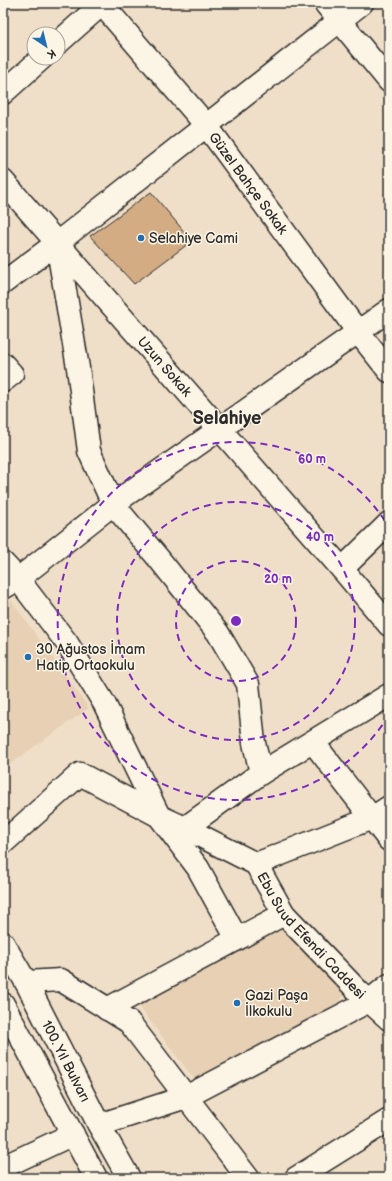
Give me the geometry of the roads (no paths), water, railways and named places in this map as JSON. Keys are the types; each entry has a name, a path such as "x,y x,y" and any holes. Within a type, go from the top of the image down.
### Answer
{"street":[{"path":"66,36 102,3"},
{"name":"Güzel Bahçe Sokak","path":"102,3 206,125 358,332 389,371"},
{"path":"325,3 389,81"},
{"path":"3,283 57,243 362,3"},
{"path":"3,93 33,66"},
{"name":"Uzun Sokak","path":"3,181 342,569 389,626"},
{"path":"57,243 78,368 89,450 113,504 159,558 218,633 248,684 254,743 261,773"},
{"path":"11,584 113,504 219,428 389,310"},
{"path":"3,364 12,374 3,381"},
{"path":"342,569 389,523"},
{"path":"3,563 11,584 67,644 104,703 159,816 198,868 237,939"},
{"path":"185,828 261,773 389,695"},
{"path":"313,742 380,813 389,840"},
{"name":"Ebu Suud Efendi Caddesi","path":"3,844 80,774 159,816 256,864 284,914 369,1001 389,1019"},
{"path":"256,864 380,813"},
{"path":"108,1009 284,914"},
{"name":"100. Yıl Bulvarı","path":"3,944 26,982 99,1125 129,1178"},
{"path":"26,982 61,980 129,1022 248,1178"},
{"path":"99,1125 186,1097 369,1001 389,985"},
{"name":"100. Yıl Bulvarı","path":"3,1004 96,1178"},
{"path":"296,1178 389,1120"},
{"path":"3,1167 73,1134"}],"place":[{"name":"Selahiye Cami","path":"141,238"},
{"name":"30 Ağustos İmam Hatip Ortaokulu","path":"28,657"},
{"name":"Gazi Paşa İlkokulu","path":"237,1003"}],"district":[{"name":"Selahiye","path":"227,418"}]}
